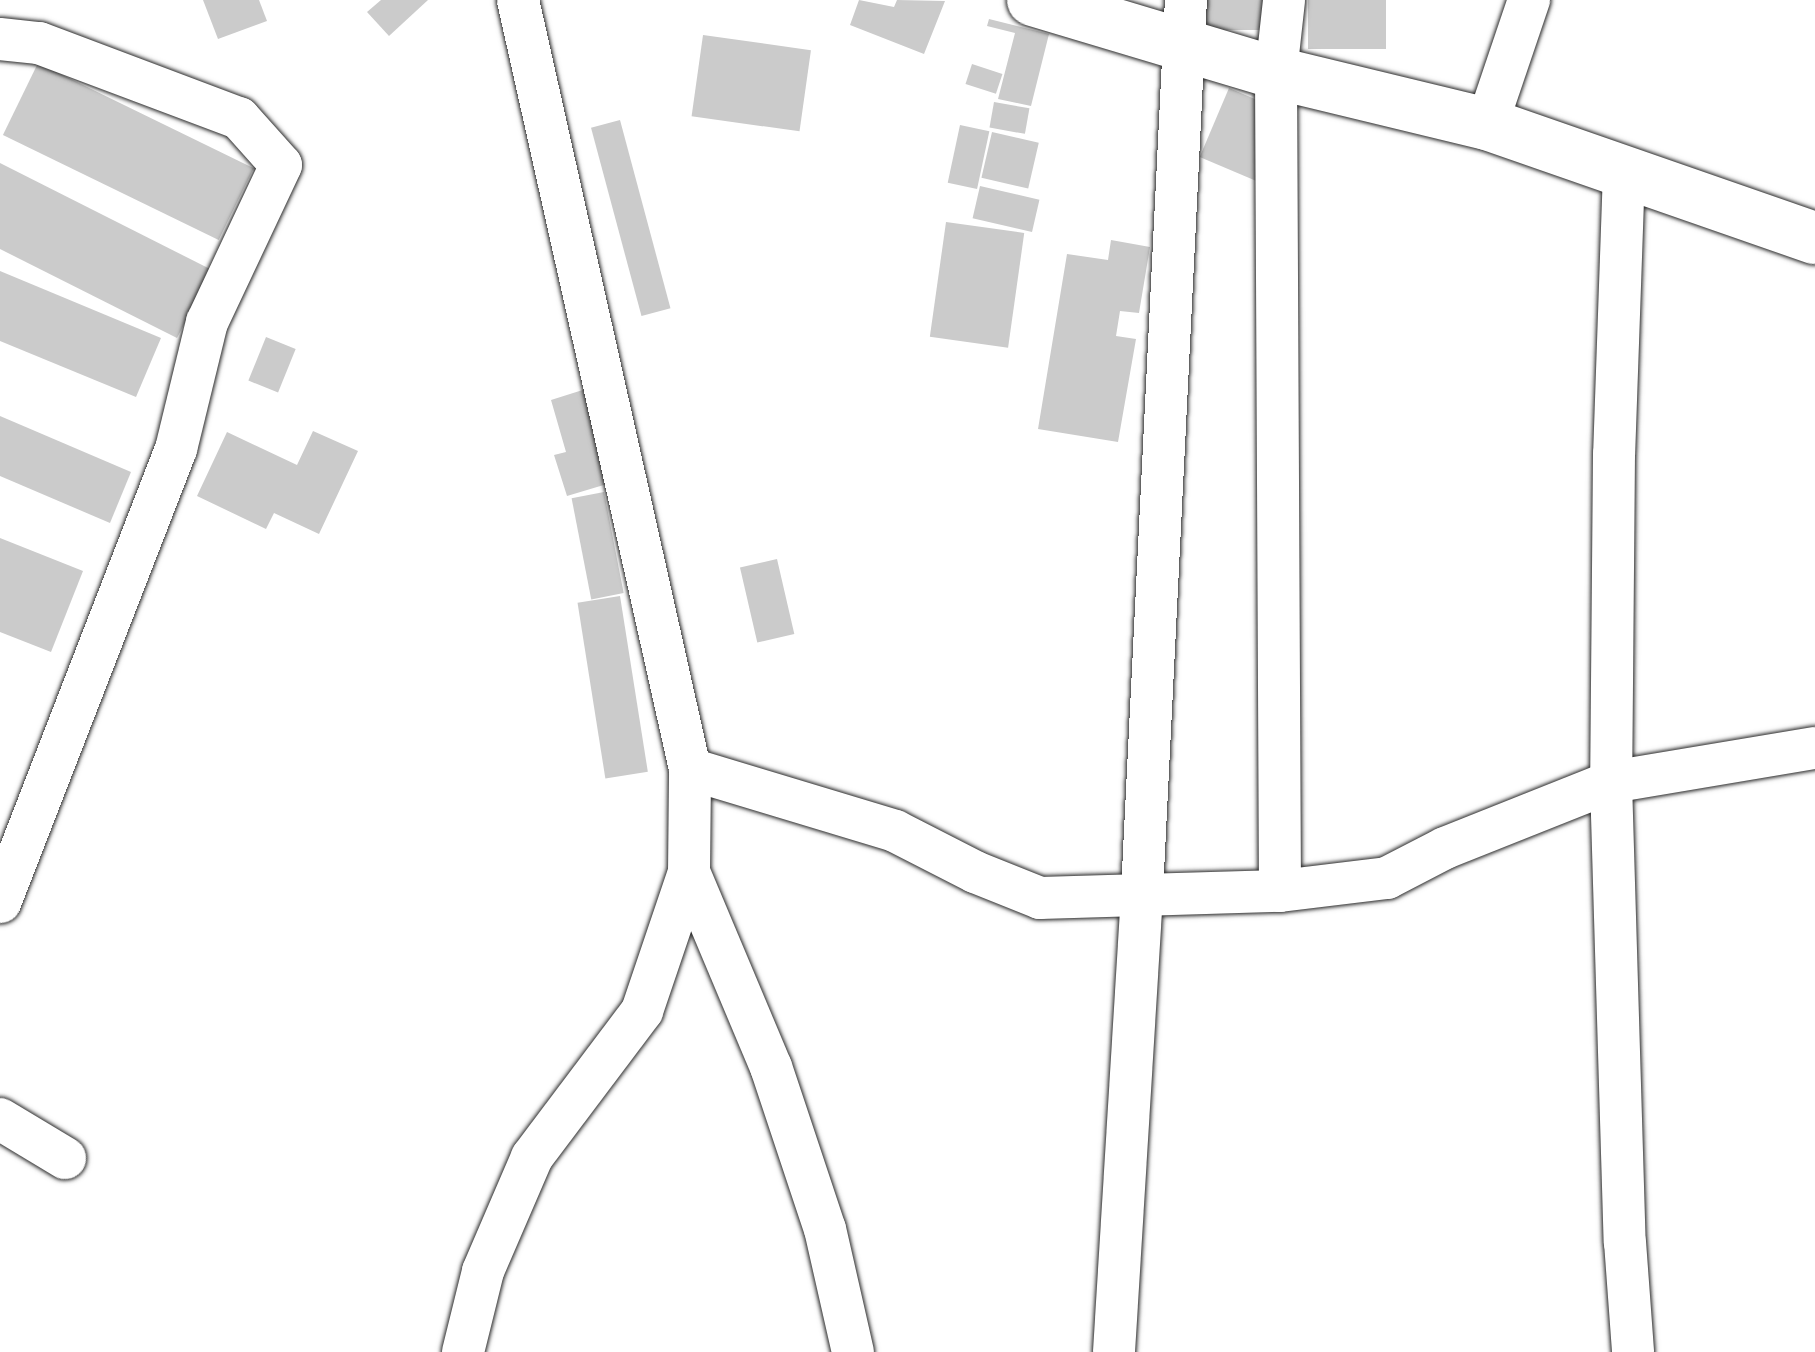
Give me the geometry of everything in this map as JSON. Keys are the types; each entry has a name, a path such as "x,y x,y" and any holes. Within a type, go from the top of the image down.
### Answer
{"street":[{"path":"463,1352 482,1271 532,1156 642,1011 690,872 690,769 518,0"},
{"path":"1033,0 1186,22 1276,73 1487,124 1815,238"},
{"path":"1280,891 1276,73 1284,0"},
{"path":"1487,124 1529,0"},
{"path":"1114,1352 1142,892 1186,22"},
{"path":"0,38 38,43 239,118 281,165 207,322 176,448 0,902"},
{"path":"1624,170 1614,454 1611,782 1632,1352"},
{"path":"690,769 895,830 975,872 1040,898 1142,892 1280,891 1387,878 1445,848 1611,782 1815,748"},
{"path":"690,872 771,1067 825,1230 853,1352"},
{"path":"0,1119 65,1158"}],"building":[{"path":"203,0 259,0 267,21 218,39"},
{"path":"381,0 428,0 389,36 367,12"},
{"path":"859,0 894,7 897,0 945,1 924,54 850,25"},
{"path":"1203,0 1275,0 1275,30 1203,30"},
{"path":"1308,0 1386,0 1386,49 1308,49"},
{"path":"989,19 1049,34 1031,106 998,99 1015,33 987,26"},
{"path":"703,35 811,50 800,131 692,116"},
{"path":"38,63 254,168 219,240 3,135"},
{"path":"972,64 1002,74 996,94 966,84"},
{"path":"1229,88 1290,114 1260,183 1200,157"},
{"path":"994,102 1029,108 1025,134 989,128"},
{"path":"620,120 670,308 641,316 591,128"},
{"path":"960,125 989,131 977,189 948,183"},
{"path":"992,132 1039,143 1028,189 981,178"},
{"path":"0,163 212,270 177,338 0,249"},
{"path":"980,186 1039,200 1032,232 973,218"},
{"path":"946,222 1024,233 1008,348 930,337"},
{"path":"1111,240 1150,247 1139,313 1120,311 1116,336 1136,339 1118,442 1038,429 1067,254 1108,260"},
{"path":"0,271 161,338 136,397 0,341"},
{"path":"266,337 296,349 278,393 248,381"},
{"path":"589,388 617,481 567,496 554,455 566,452 551,400"},
{"path":"0,416 131,472 110,523 0,476"},
{"path":"313,431 358,451 319,534 274,513 266,529 197,496 227,432 297,465"},
{"path":"604,492 624,593 591,599 572,498"},
{"path":"0,538 83,571 51,652 0,632"},
{"path":"777,559 794,634 757,643 740,568"},
{"path":"620,596 648,772 605,779 578,603"}]}
